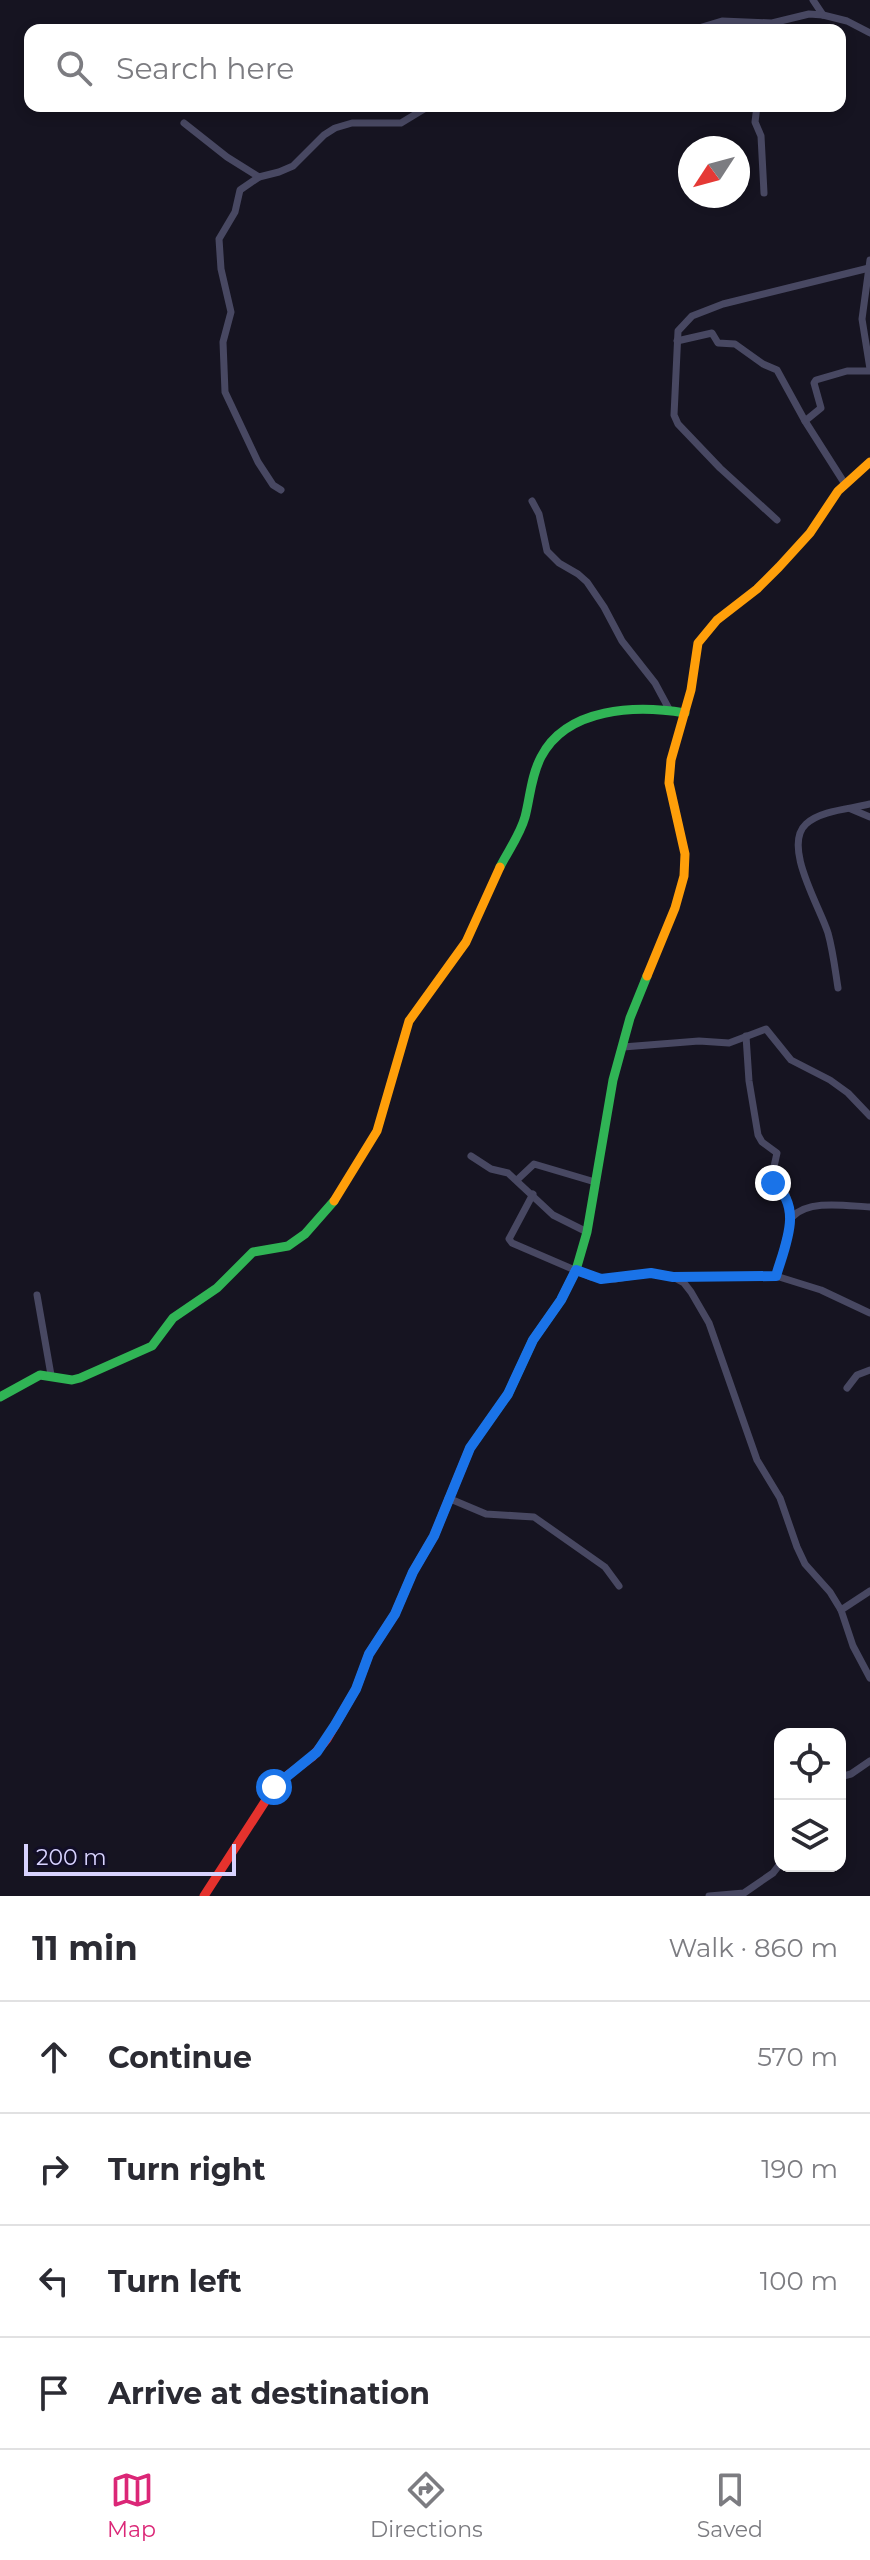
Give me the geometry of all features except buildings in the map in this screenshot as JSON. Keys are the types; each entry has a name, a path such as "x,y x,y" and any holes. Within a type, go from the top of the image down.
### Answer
{"street":[{"path":"813,0 823,15"},
{"path":"777,24 809,14 823,15 847,21 870,33"},
{"path":"712,24 722,21 751,24"},
{"path":"281,490 273,485 246,439 225,392 224,331 231,312 221,269 219,239 235,212 240,190 259,177 293,166 335,128 352,123 401,123 419,112"},
{"path":"756,112 755,122 761,136 764,193"},
{"path":"184,123 227,157 259,177"},
{"path":"777,520 678,424 674,415 678,331 683,323 701,312 869,264 862,319 870,370 847,371 816,380 814,383 821,408 805,421"},
{"path":"677,341 712,333 718,343 735,344 777,370 845,484"},
{"path":"204,1896 263,1801 282,1779 312,1757 327,1739 356,1689 369,1654 395,1614 413,1572 434,1536 470,1448 508,1394 533,1340 561,1300 576,1270 587,1232 613,1080 630,1018 675,908 684,876 683,842 669,783 673,749 685,713 695,657 703,635 779,567 810,533 831,500 870,462"},
{"path":"532,501 539,514 547,551 587,582 622,641 655,683 669,709"},
{"path":"0,1397 40,1375 72,1380 80,1378 152,1346 173,1318 217,1288 253,1252 288,1246 305,1234 341,1194 377,1131 409,1021 460,952 482,910 500,867 521,829 543,752 561,733 593,716 669,709 685,713"},
{"path":"838,988 827,931 797,849 799,832 808,822 821,816 870,804"},
{"path":"851,809 870,817"},
{"path":"623,1047 699,1041 729,1043 759,1029 769,1030 791,1060 830,1080 870,1116"},
{"path":"746,1036 749,1081 758,1135 777,1153 771,1180 786,1194 792,1217 776,1276"},
{"path":"471,1156 517,1180 553,1215 587,1232"},
{"path":"517,1180 534,1164 595,1182"},
{"path":"533,1194 510,1242 601,1279 651,1273 673,1277 776,1276 821,1290 870,1313"},
{"path":"792,1217 802,1210 826,1205 870,1207"},
{"path":"673,1277 684,1283 709,1323 757,1460 780,1498 805,1564 830,1592 841,1610 853,1646 870,1678"},
{"path":"37,1295 51,1375"},
{"path":"847,1388 857,1375 870,1370"},
{"path":"448,1498 486,1514 534,1517 605,1567 619,1586"},
{"path":"841,1610 870,1591"},
{"path":"846,1775 870,1761"},
{"path":"709,1896 744,1893 774,1872"}],"traffic: fast":[{"path":"500,867 523,824 538,764 553,740 568,728 604,713 645,709 685,713"},
{"path":"477,1438 508,1394 533,1340 561,1300 576,1270 587,1232 613,1080 630,1018 647,976"},
{"path":"0,1397 40,1375 72,1380 80,1378 152,1346 173,1318 217,1288 253,1252 288,1246 305,1234 334,1201"}],"traffic: slow":[{"path":"647,976 675,908 684,876 685,854 669,783 671,760 691,690 698,643 717,620 757,589 779,567 810,533 838,491 870,462"},
{"path":"334,1201 377,1131 409,1021 466,942 500,867"}],"traffic: jam":[{"path":"204,1896 277,1783 312,1757 327,1739 356,1689 369,1654 395,1614 413,1572 434,1536 477,1438"}],"route":[{"path":"274,1787 317,1752 327,1739 356,1689 369,1654 395,1614 413,1572 434,1536 470,1448 508,1394 533,1340 561,1300 576,1270 601,1279 651,1273 673,1277 776,1276 792,1217 786,1194 773,1183"}]}
